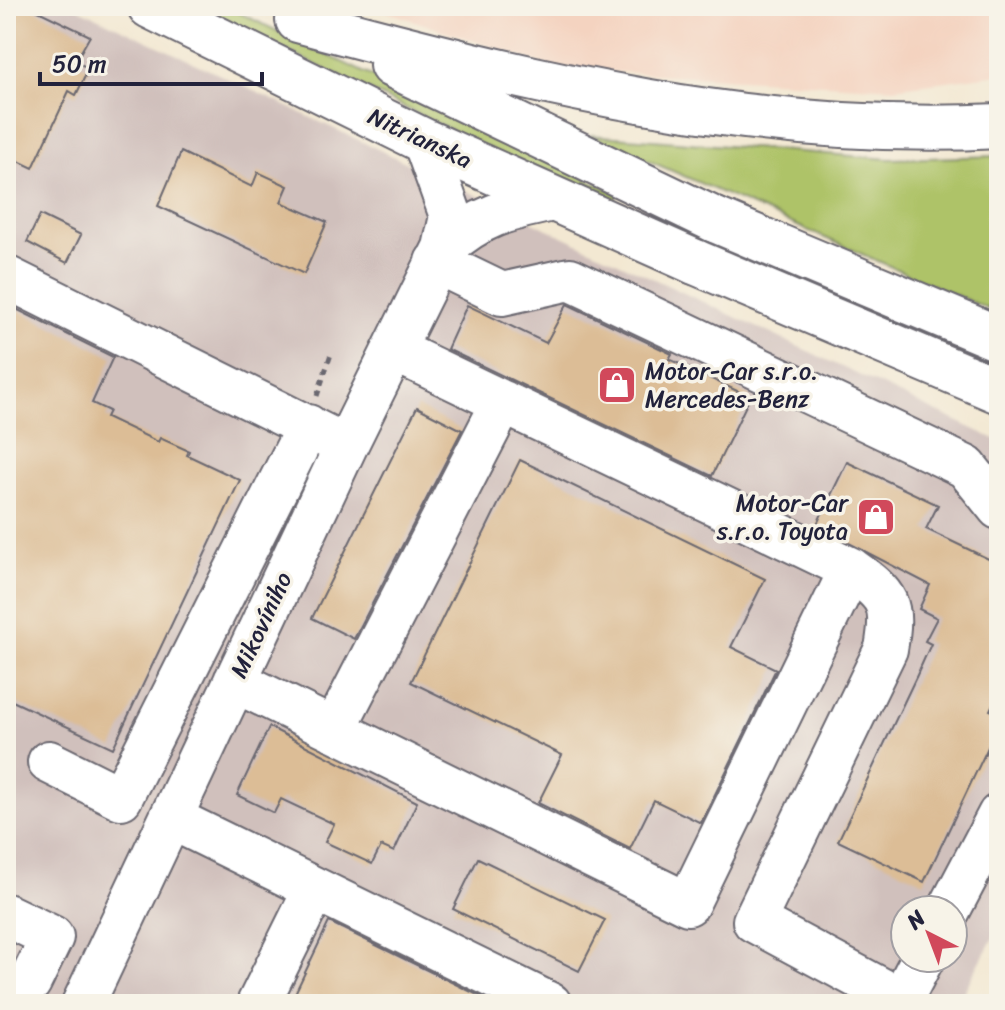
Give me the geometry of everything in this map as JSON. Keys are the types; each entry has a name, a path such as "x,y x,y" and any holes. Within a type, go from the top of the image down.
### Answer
{"main road":[{"name":"Nitrianska","path":"150,6 424,141 553,200 999,391"},
{"path":"283,13 570,89 723,114 857,128 999,126"},
{"path":"283,13 715,220 999,339"}],"street":[{"path":"424,141 451,216 440,255"},
{"path":"440,255 470,224 497,212 553,200"},
{"path":"440,255 502,294 570,279 966,467 999,508"},
{"name":"Mikovíniho","path":"83,1004 346,446 440,255"},
{"path":"6,277 346,446"},
{"path":"394,350 851,569 878,588 892,616 886,649 754,921 901,1000 915,974"},
{"path":"334,730 503,402"},
{"path":"49,762 121,798 308,426"},
{"path":"235,681 688,904 851,569"},
{"path":"957,894 999,815"},
{"path":"171,818 550,1004"},
{"path":"258,1004 315,889"},
{"path":"6,915 52,937 30,982 6,1002"}],"path":[{"path":"308,426 332,351"}],"shaded area":[{"path":"6,6 73,6 999,441 999,927 957,1004 6,1004"},
{"path":"370,6 999,6 999,74 894,88 555,68"}],"green space":[{"path":"194,6 225,6 618,194 611,207"},
{"path":"590,135 889,159 999,156 999,314"}],"building":[{"path":"6,6 28,6 90,36 75,62 89,68 76,95 69,91 33,168 6,155"},
{"path":"181,152 252,187 258,172 288,186 281,202 327,222 304,274 158,206"},
{"path":"40,215 81,235 67,263 27,242"},
{"path":"6,304 113,357 92,403 109,411 106,417 158,442 160,438 189,451 187,455 240,480 113,748 6,698"},
{"name":"Motor-Car s.r.o. Mercedes-Benz","path":"567,304 672,354 669,359 750,397 712,476 447,349 467,305 546,343"},
{"path":"417,407 462,430 354,639 312,618"},
{"path":"520,460 765,579 731,647 776,669 701,823 654,800 630,849 538,803 562,755 411,682"},
{"path":"847,462 938,505 926,529 999,564 999,692 990,710 999,714 999,724 924,882 838,841 931,644 925,641 937,618 919,609 930,585 816,526"},
{"path":"269,727 417,802 394,852 381,846 372,864 325,842 334,824 281,799 274,813 237,795"},
{"path":"478,858 605,920 579,971 453,909"},
{"path":"329,922 496,1004 290,1004"}],"place":[{"name":"Motor-Car s.r.o. Mercedes-Benz","path":"617,385"},
{"name":"Motor-Car s.r.o. Toyota","path":"876,517"}]}
